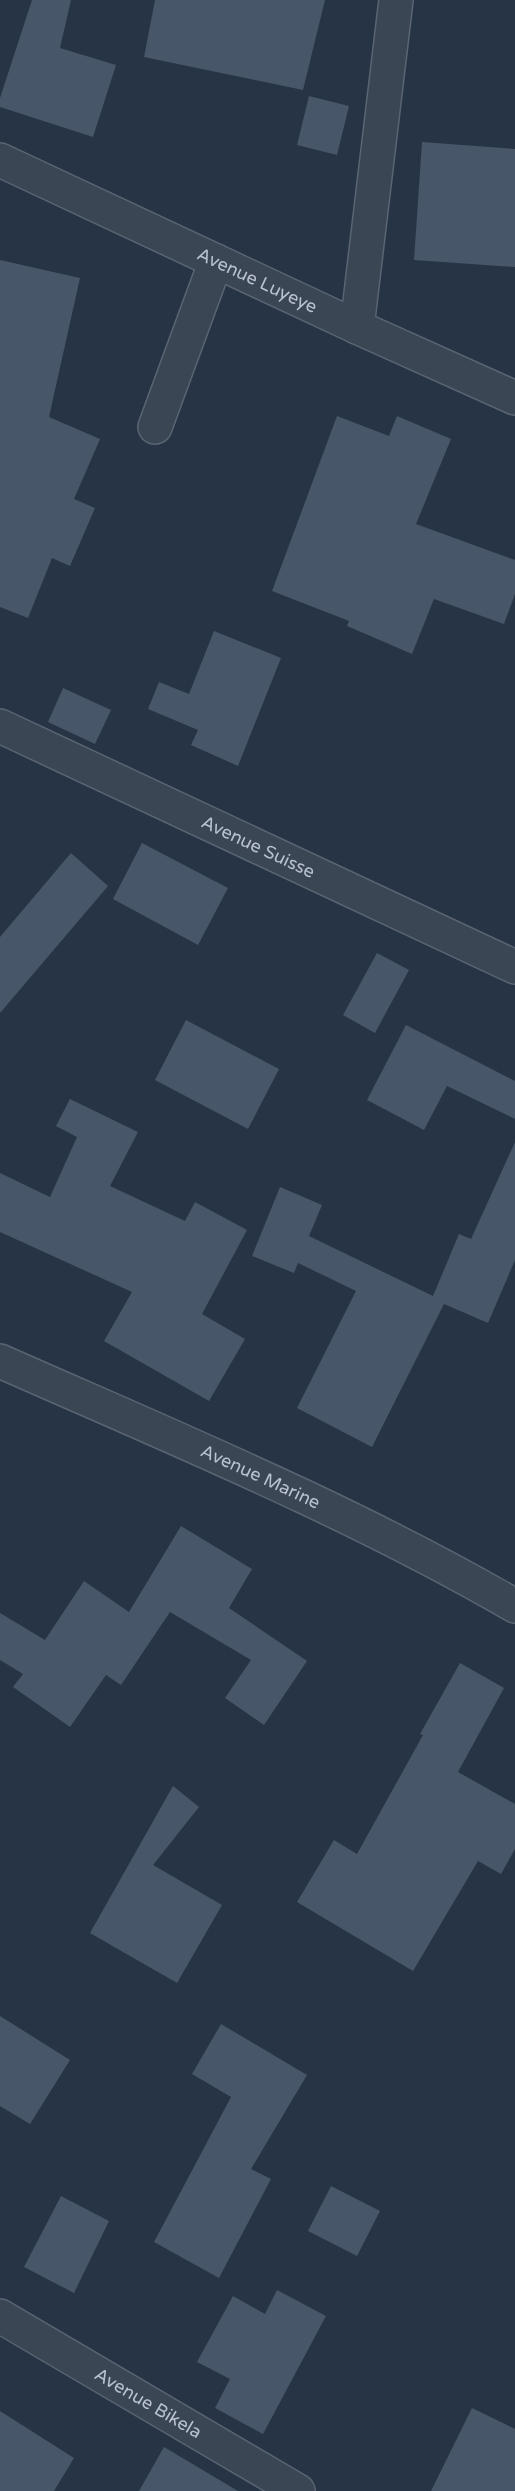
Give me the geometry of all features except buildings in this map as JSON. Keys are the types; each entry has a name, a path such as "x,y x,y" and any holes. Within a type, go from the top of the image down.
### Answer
{"street":[{"path":"357,327 396,0"},
{"name":"Avenue Luyeye","path":"0,160 357,327 515,398"},
{"path":"155,427 216,261"},
{"name":"Avenue Suisse","path":"0,726 515,968"},
{"name":"Avenue Marine","path":"0,1361 225,1460 406,1546 515,1606"},
{"name":"Avenue Bikela","path":"0,2316 298,2491"}]}
